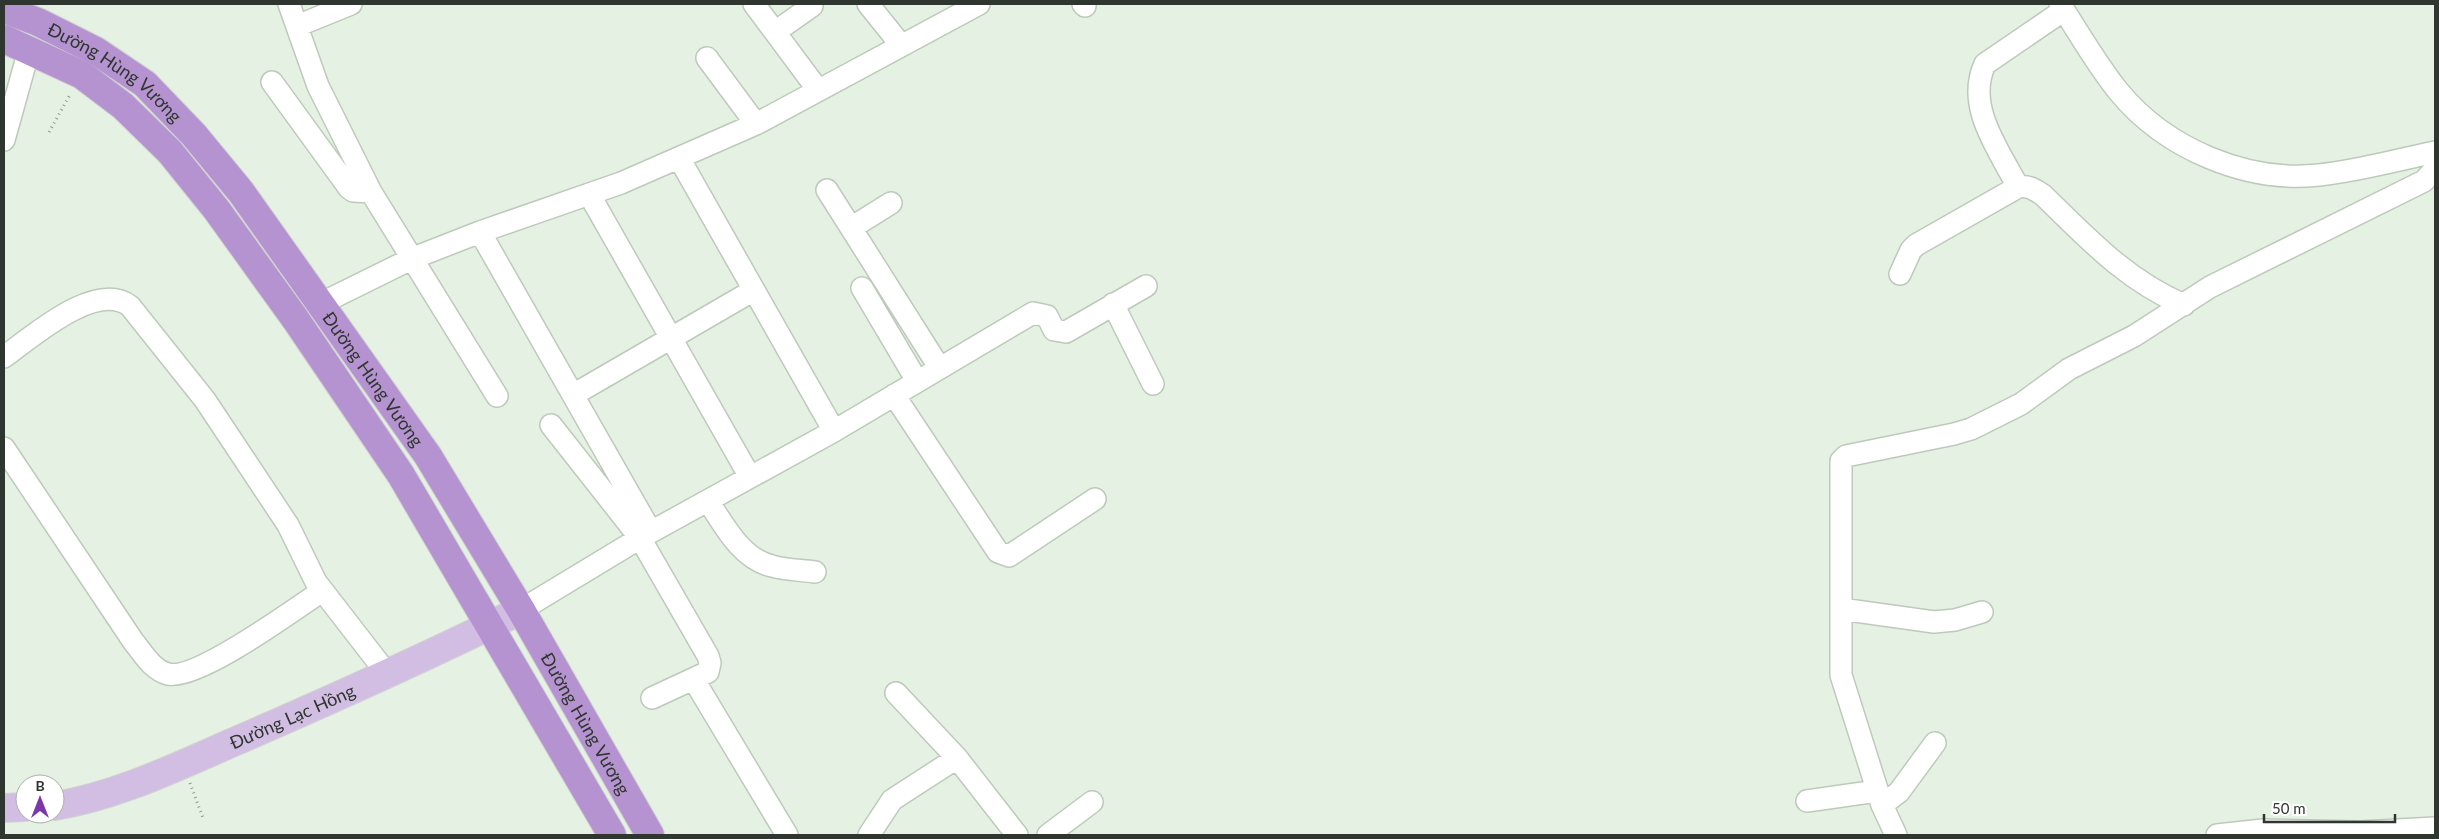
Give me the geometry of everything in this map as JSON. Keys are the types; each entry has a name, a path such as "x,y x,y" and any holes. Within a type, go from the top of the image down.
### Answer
{"highway":[{"name":"Đường Hùng Vương","path":"4,9 38,22 96,51 145,84 194,135 241,192 428,456 521,610 650,835"},
{"name":"Đường Hùng Vương","path":"4,39 82,75 123,106 170,152 216,209 296,320 401,475 612,835"}],"main road":[{"name":"Đường Lạc Hồng","path":"65,803 116,790 183,764 388,675 521,610"}],"street":[{"path":"289,4 318,86 371,192 497,396"},
{"path":"297,26 351,4"},
{"path":"754,4 818,90"},
{"path":"868,4 901,45"},
{"path":"320,304 411,259 480,232 589,194 679,158 756,124 901,45 945,11 979,4"},
{"path":"775,32 812,6"},
{"path":"2018,187 1982,116 1979,102 1980,74 1985,64 1992,58 2062,7 2120,92 2148,121 2186,146 2226,164 2259,173 2292,176 2320,175 2435,152"},
{"path":"4,140 11,85 29,50"},
{"path":"707,58 756,124"},
{"path":"272,82 349,188 353,191 371,192"},
{"path":"679,158 834,431"},
{"path":"1891,833 1841,676 1839,466 1841,461 1846,456 1971,429 2021,404 2069,369 2134,336 2210,287 2424,181 2435,169"},
{"path":"1900,274 1911,250 1916,245 2018,187 2029,187 2039,192 2101,251 2132,276 2158,294 2184,305"},
{"path":"827,190 939,367"},
{"path":"589,194 750,477"},
{"path":"851,228 891,203"},
{"path":"480,232 573,394 708,656 710,663 708,672 652,698"},
{"path":"521,610 646,535 834,431 1033,313 1046,316 1054,330 1066,332 1146,286"},
{"path":"862,288 917,381"},
{"path":"573,394 754,290"},
{"path":"4,357 66,313 104,299 122,300 130,306 205,400 288,525 322,591 388,675"},
{"path":"1113,304 1153,384"},
{"path":"894,395 998,552 1003,556 1009,556 1095,498"},
{"path":"551,425 646,535"},
{"path":"4,448 133,641 151,664 159,670 174,675 185,673 227,653 322,591"},
{"path":"708,501 736,542 754,557 771,566 815,572"},
{"path":"1841,609 1934,622 1956,620 1982,612"},
{"path":"694,680 787,835"},
{"path":"896,693 957,758 1017,835"},
{"path":"1807,801 1879,798 1899,792 1935,743"},
{"path":"869,835 892,800 957,758"},
{"path":"1048,835 1092,802"},
{"path":"2217,835 2263,830 2360,832 2435,828"}],"path":[{"path":"49,132 82,75"},
{"path":"183,764 203,818"}]}
